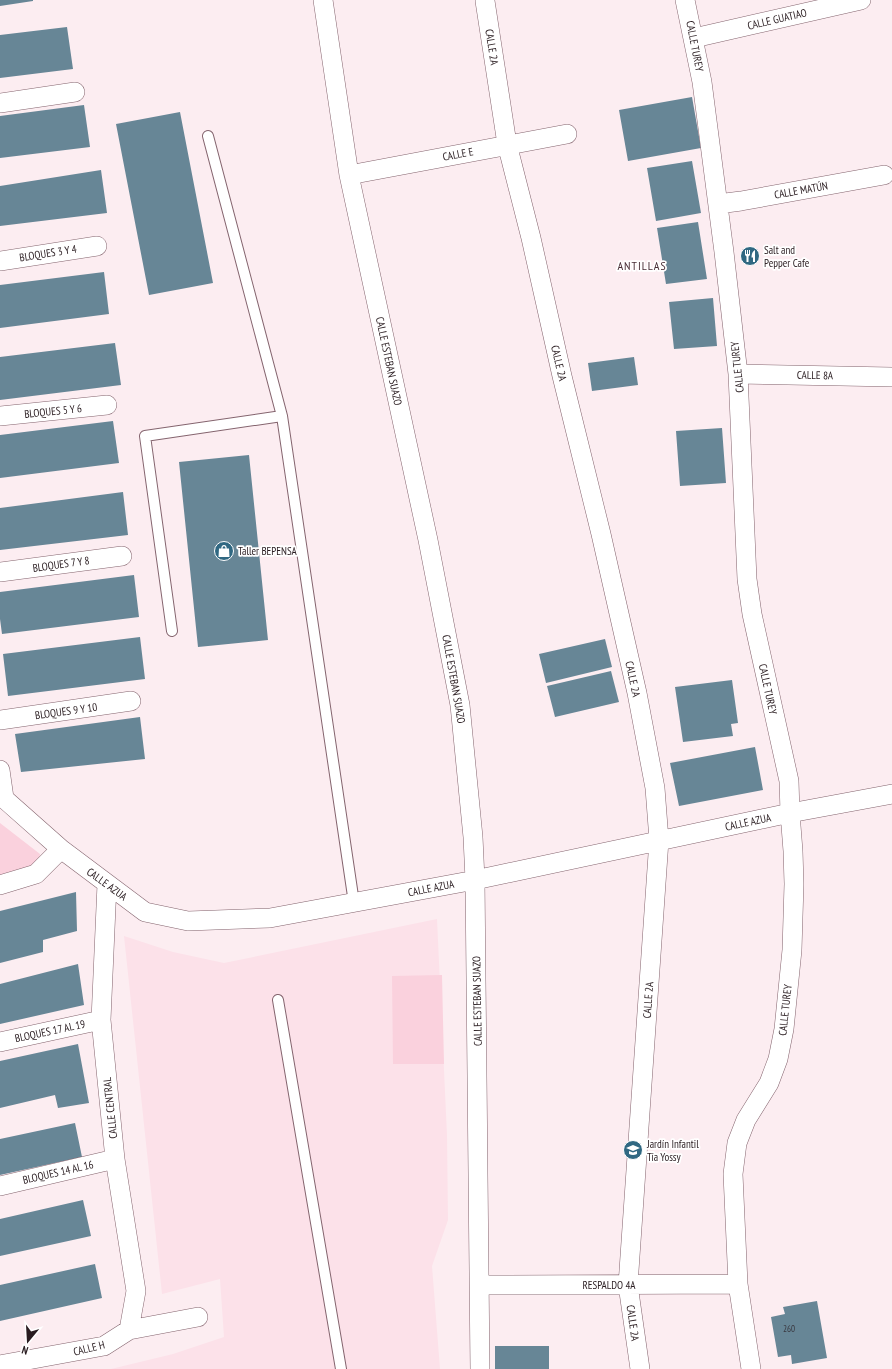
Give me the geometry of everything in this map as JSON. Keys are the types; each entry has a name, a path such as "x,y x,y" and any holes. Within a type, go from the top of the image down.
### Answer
{"street":[{"name":"CALLE ESTEBAN SUAZO","path":"323,0 349,175 428,540 460,704 473,837 475,880 480,1369"},
{"name":"CALLE TUREY","path":"685,0 702,82 738,374 747,579 752,614 789,781 793,851 794,884 792,950 784,1030 778,1059 769,1083 746,1120 737,1143 733,1174 738,1284 751,1369"},
{"name":"CALLE GUATIAO","path":"694,38 861,0"},
{"name":"CALLE 2A","path":"485,1 506,144 531,238 562,376 601,534 635,686 655,788 659,840 628,1285 640,1369"},
{"path":"0,103 76,92"},
{"name":"CALLE E","path":"349,175 506,144 567,134"},
{"name":"CALLE MATÚN","path":"718,204 884,175"},
{"name":"BLOQUES 3 Y 4","path":"0,261 97,246"},
{"name":"CALLE 8A","path":"738,374 892,377"},
{"name":"BLOQUES 5 Y 6","path":"0,416 107,405"},
{"name":"BLOQUES 7 Y 8","path":"0,572 122,556"},
{"name":"BLOQUES 9 Y 10","path":"0,720 132,701"},
{"path":"0,770 2,797"},
{"name":"CALLE AZUA","path":"2,797 60,849 145,912 188,921 270,918 354,903 475,880 790,813 892,794"},
{"path":"0,885 36,874 60,849"},
{"name":"CALLE CENTRAL","path":"106,884 101,1020 115,1159 136,1292 129,1330"},
{"name":"BLOQUES 17 AL 19","path":"0,1042 101,1020"},
{"name":"BLOQUES 14 AL 16","path":"0,1186 115,1159"},
{"name":"RESPALDO 4A","path":"480,1285 738,1284"},
{"name":"CALLE H","path":"0,1365 104,1346 129,1330 198,1317"}],"lane":[{"path":"208,136 282,416 354,903"},
{"path":"172,631 144,436 282,416"},
{"path":"278,1000 341,1369"}],"shaded area":[{"path":"0,823 40,854 39,861 34,867 0,876"},
{"path":"437,919 447,1135 448,1220 432,1266 440,1369 111,1369 173,1354 224,1337 220,1279 162,1294 124,936 173,952 224,963"},
{"path":"442,975 444,1064 393,1064 392,976"}],"building":[{"path":"0,0 33,0 33,1 0,6"},
{"path":"67,27 73,69 0,78 0,35"},
{"path":"692,97 701,148 628,161 619,110"},
{"path":"84,105 90,147 0,158 0,116"},
{"path":"180,112 213,283 149,295 116,124"},
{"path":"692,161 701,213 656,221 647,168"},
{"path":"101,170 107,213 0,226 0,186"},
{"path":"698,222 707,279 666,284 657,228"},
{"path":"104,272 109,314 0,328 0,285"},
{"path":"713,298 717,346 674,349 669,302"},
{"path":"115,343 121,385 0,400 0,357"},
{"path":"634,357 638,385 592,391 588,363"},
{"path":"113,421 119,463 0,478 0,435"},
{"path":"722,428 726,483 680,486 676,431"},
{"name":"Taller BEPENSA","path":"249,455 268,640 198,647 179,462"},
{"path":"123,492 128,535 0,550 0,508"},
{"path":"134,575 139,617 2,634 0,619 0,592"},
{"path":"140,637 145,679 8,696 3,654"},
{"path":"605,639 612,667 546,683 539,654"},
{"path":"611,671 619,702 555,717 547,686"},
{"path":"732,680 738,723 731,724 733,736 683,742 675,687"},
{"path":"140,717 145,759 21,772 15,734"},
{"path":"755,747 763,790 679,806 670,763"},
{"path":"76,892 77,931 43,940 43,952 0,963 0,911"},
{"path":"78,964 84,1005 0,1024 0,984"},
{"path":"78,1044 89,1103 58,1108 55,1095 0,1108 0,1061"},
{"path":"75,1123 82,1157 0,1175 0,1139"},
{"path":"83,1200 91,1236 0,1256 0,1219"},
{"path":"95,1264 102,1298 0,1321 0,1285"},
{"path":"817,1301 827,1358 792,1364 791,1355 778,1357 771,1317 785,1314 783,1307"},
{"path":"495,1346 549,1346 549,1369 495,1369"}],"place":[{"name":"Salt and Pepper Cafe","path":"750,256"},
{"name":"Taller BEPENSA","path":"224,551"},
{"name":"Jardín Infantil Tía Yossy","path":"633,1150"}],"district":[{"name":"ANTILLAS","path":"642,265"}]}
